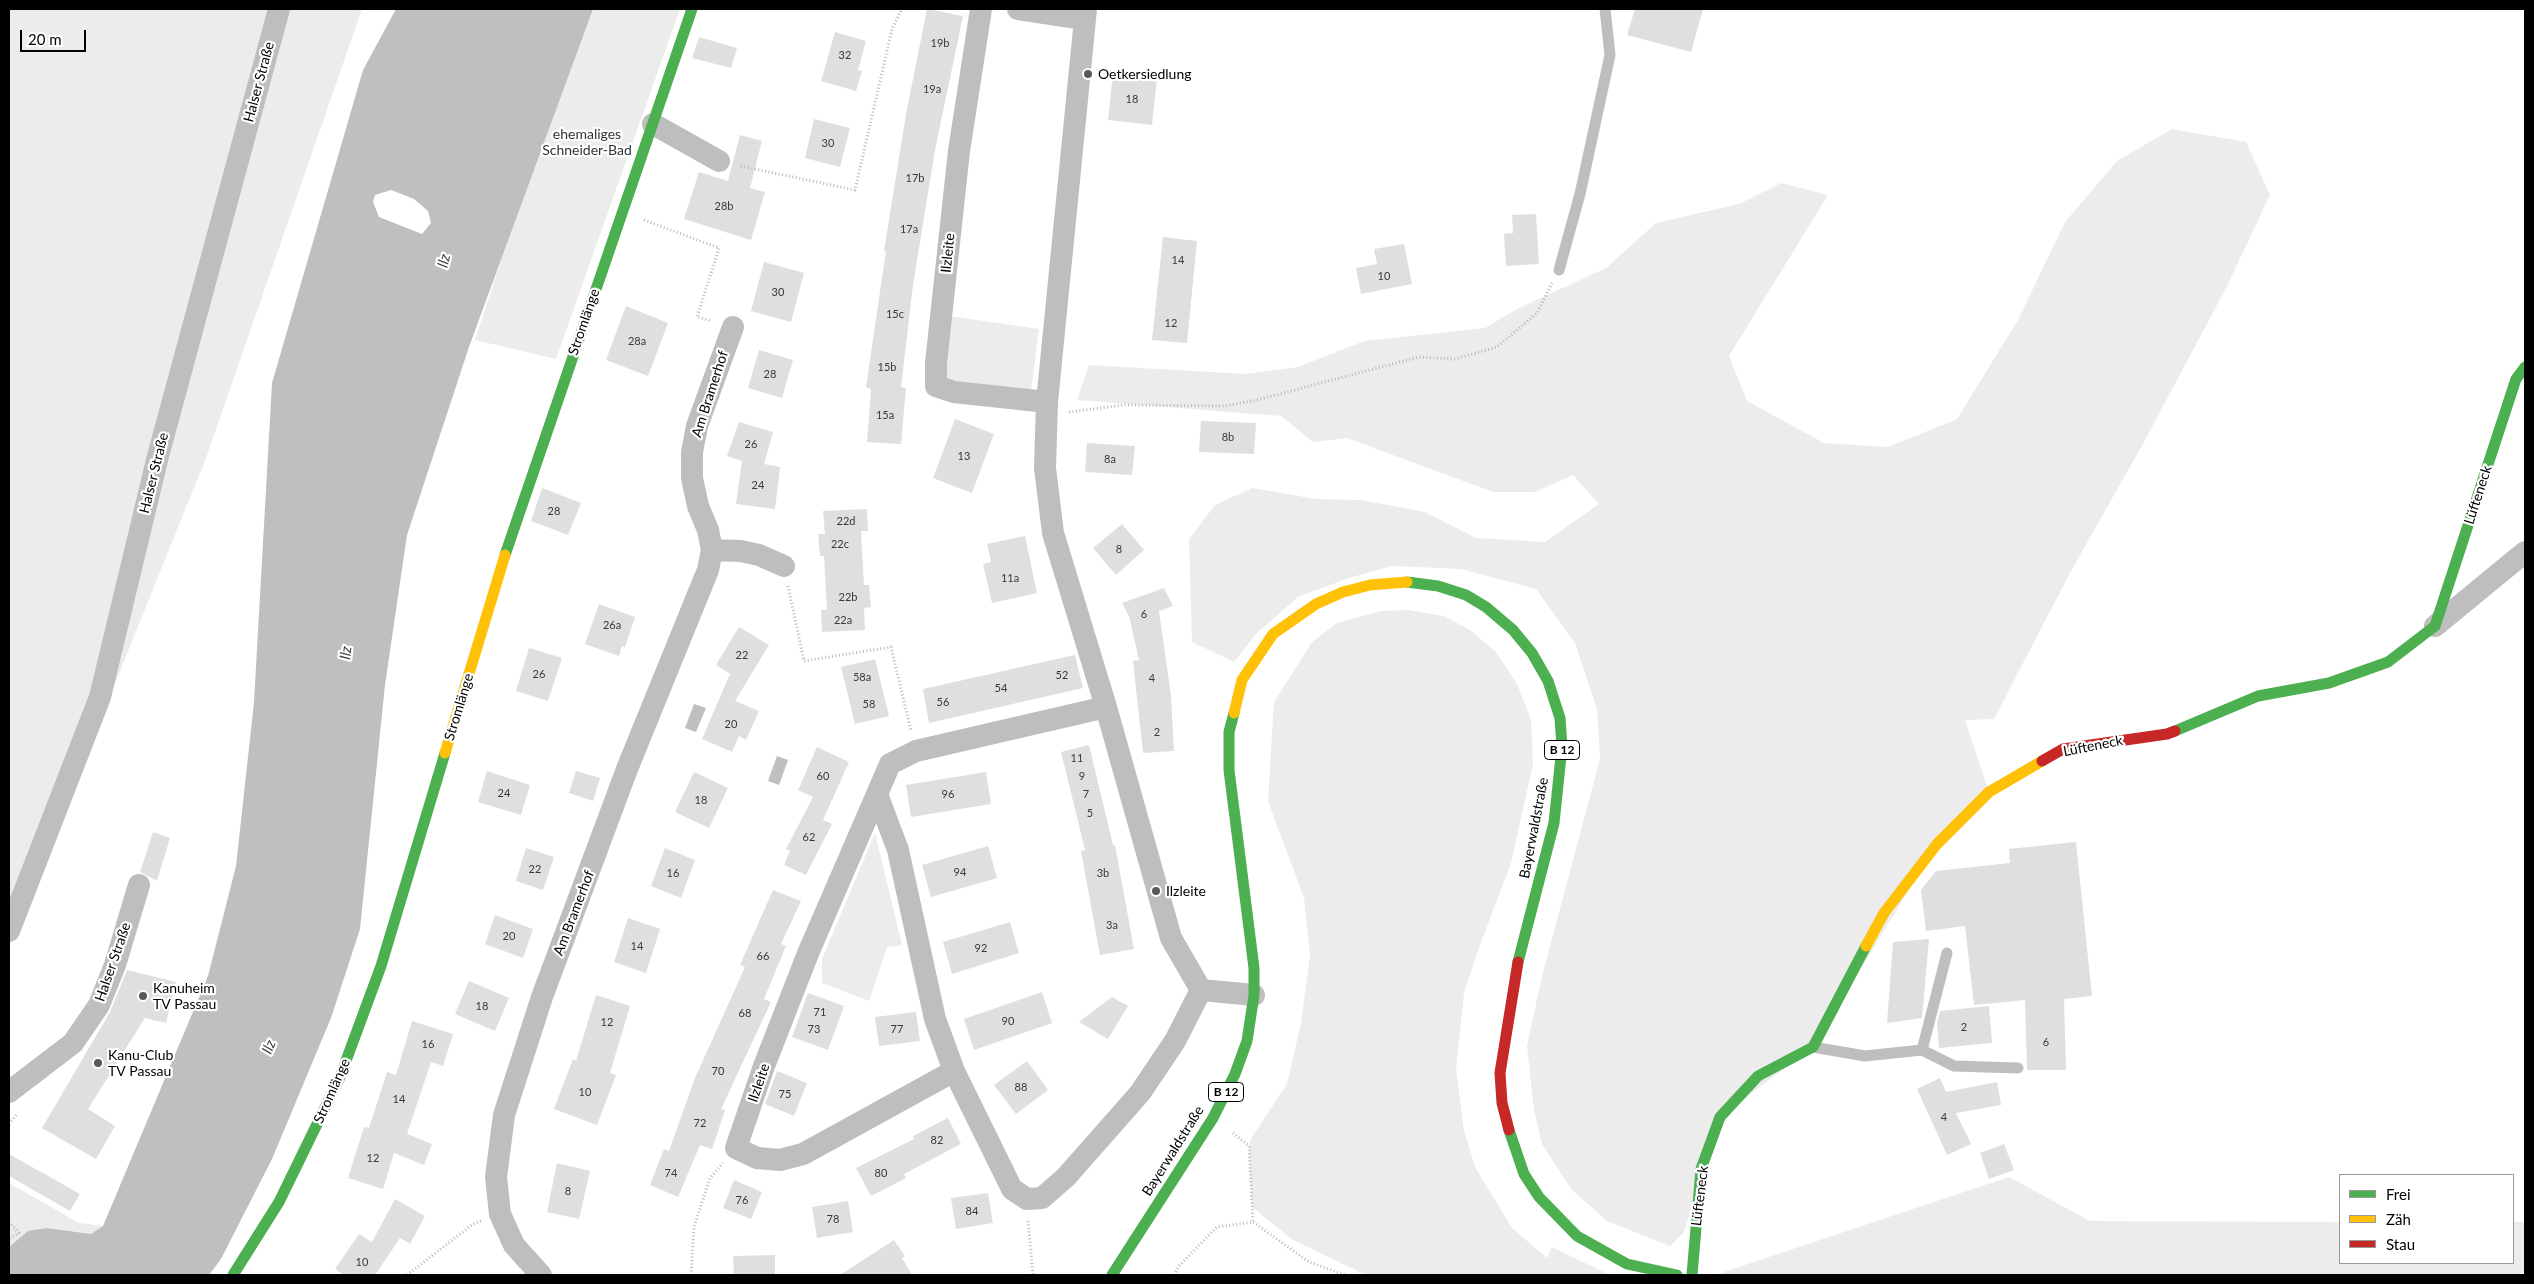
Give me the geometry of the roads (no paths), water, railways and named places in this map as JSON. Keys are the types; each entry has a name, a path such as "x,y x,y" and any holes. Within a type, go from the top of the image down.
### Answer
{"street":[{"name":"Halser Straße","path":"9,931 100,697 158,456 279,9"},
{"name":"Stromlänge","path":"233,1275 279,1202 340,1077 378,976 518,514 692,9"},
{"name":"Ilzleite","path":"981,9 959,151 936,363 936,386 954,392 1048,402"},
{"path":"1018,9 1085,14 1048,402 1045,468 1053,534 1106,707 1171,938 1201,990"},
{"path":"653,124 719,161"},
{"name":"Am Bramerhof","path":"541,1275 514,1245 500,1214 496,1177 507,1106 542,997 627,768 708,570 712,550 708,530 698,506 694,488 692,452 697,426 733,327"},
{"name":"Lüfteneck","path":"2435,626 2516,379 2525,367"},
{"path":"712,550 741,551 759,555 784,566"},
{"name":"Lüfteneck","path":"1692,1275 1701,1169 1720,1117 1758,1076 1813,1048 1884,913 1937,844 1990,792 2063,749 2167,734 2258,696 2329,683 2388,662 2525,552"},
{"name":"Bayerwaldstraße","path":"1112,1275 1213,1118 1236,1074 1246,1041 1254,996 1252,937 1229,770 1229,732 1242,680 1273,634 1316,604 1343,592 1370,585 1412,582 1438,586 1466,595 1486,607 1513,630 1532,653 1548,681 1560,718 1562,747 1554,824 1519,958 1502,1052 1500,1073 1502,1103 1515,1152 1524,1174 1539,1197 1558,1219 1577,1236 1627,1264 1677,1275"},
{"name":"Ilzleite","path":"954,1071 803,1154 780,1160 756,1158 736,1148 764,1066 890,764 916,751 1106,707"},
{"path":"877,794 898,850 936,1019 954,1071 988,1144 1012,1189 1027,1199 1042,1198 1066,1177 1140,1092 1175,1042 1201,990"},
{"name":"Halser Straße","path":"9,1092 73,1043 99,1005 115,965 139,885"},
{"path":"1201,990 1254,996"}],"lane":[{"path":"1559,270 1580,194 1610,55 1605,9"},
{"path":"1922,1050 1947,953"},
{"path":"1813,1048 1865,1056 1922,1050 1954,1066 2018,1068"}],"water":[{"name":"Ilz","path":"396,9 593,9 469,347 407,535 385,685 360,929 331,1018 272,1159 221,1259 209,1275 9,1275 9,1247 28,1231 47,1228 91,1234 103,1226 208,976 236,866 254,702 272,383 363,70","holes":["391,190 414,199 428,211 431,223 422,234 379,217 373,202 375,195"]},
{"path":"694,704 706,708 696,732 685,728"},
{"path":"777,756 788,760 779,785 768,781"}],"place":[{"name":"Oetkersiedlung","path":"1088,74"},
{"name":"Ilzleite","path":"1156,891"},
{"name":"Kanuheim TV Passau","path":"143,996"},
{"name":"Kanu-Club TV Passau","path":"98,1063"}],"park label":[{"name":"ehemaliges Schneider-Bad","path":"587,142"}]}
